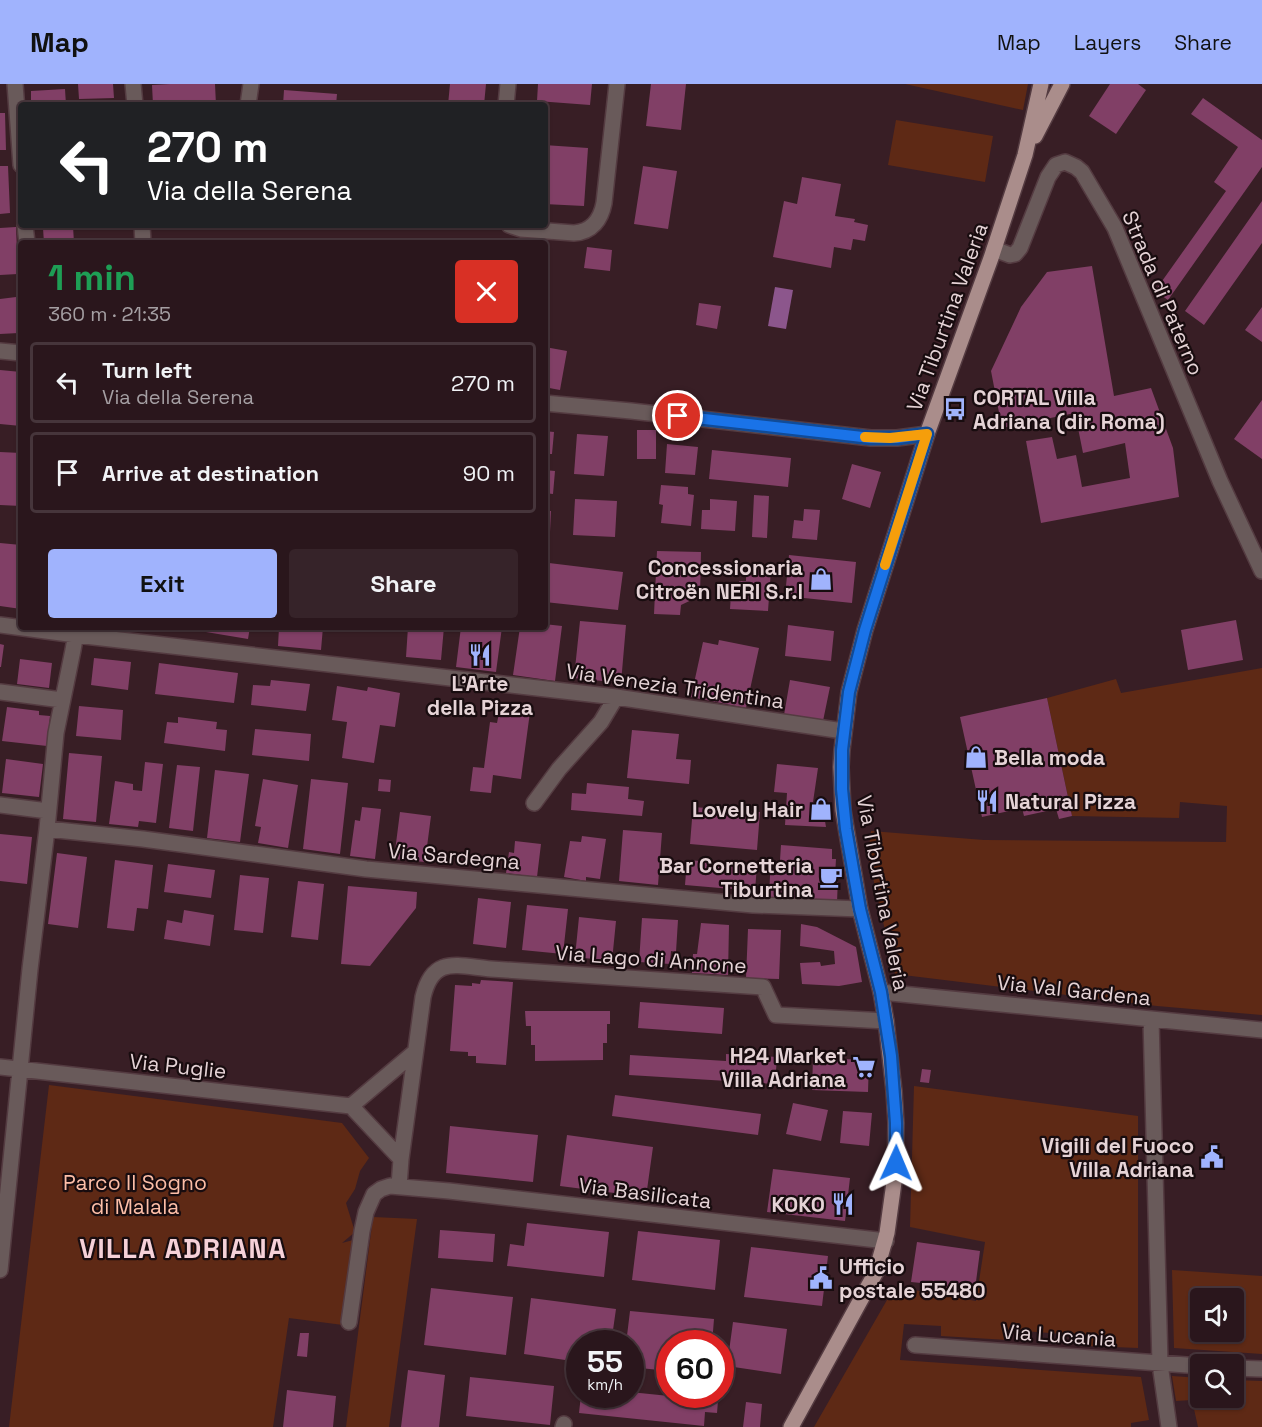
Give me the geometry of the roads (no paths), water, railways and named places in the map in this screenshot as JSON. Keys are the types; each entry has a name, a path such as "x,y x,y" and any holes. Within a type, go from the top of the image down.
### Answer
{"main road":[{"name":"Via Tiburtina Valeria","path":"791,1427 872,1281 886,1241 895,1175 894,1091 886,1021 860,909 843,810 841,767 843,731 849,692 865,630 927,434 994,249 1025,155 1041,84"},
{"name":"Via Tiburtina Valeria","path":"1025,155 1062,84"}],"street":[{"path":"15,84 18,124"},
{"path":"133,84 135,102"},
{"path":"248,102 251,84"},
{"path":"506,102 508,84"},
{"path":"518,228 574,233 583,232 596,222 604,203 616,84"},
{"name":"Strada di Paterno","path":"994,249 1010,255 1018,252 1048,177 1056,165 1065,162 1080,169 1115,228 1220,481 1262,571"},
{"path":"0,351 18,353"},
{"path":"548,403 871,438 897,438 927,434"},
{"name":"Via Venezia Tridentina","path":"0,625 18,626"},
{"path":"0,1270 56,733 76,631"},
{"name":"Via Venezia Tridentina","path":"76,631 616,697 843,731"},
{"path":"0,692 62,700"},
{"path":"534,803 559,769 601,722 616,697"},
{"path":"0,805 48,812"},
{"name":"Via Sardegna","path":"47,829 143,839 366,869 753,905 860,909"},
{"name":"Via Lago di Annone","path":"415,1052 424,992 434,972 450,965 763,987 776,1015 886,1021"},
{"name":"Via Val Gardena","path":"881,992 1262,1030"},
{"path":"1151,1019 1160,1364 1169,1427"},
{"path":"401,1159 351,1106 415,1052"},
{"path":"349,1322 362,1231 369,1203 374,1194 381,1189 399,1186 415,1052"},
{"name":"Via Puglie","path":"0,1067 351,1106"},
{"name":"Via Basilicata","path":"399,1186 886,1241"},
{"name":"Via Lucania","path":"915,1345 1190,1366"},
{"path":"1244,1368 1262,1369"}],"place":[{"name":"CORTAL Villa Adriana (dir. Roma)","path":"955,409"},
{"name":"Concessionaria Citroën NERI S.r.l","path":"821,579"},
{"name":"L'Arte della Pizza","path":"480,655"},
{"name":"Bella moda","path":"976,757"},
{"name":"Natural Pizza","path":"987,801"},
{"name":"Lovely Hair","path":"821,809"},
{"name":"Bar Cornetteria Tiburtina","path":"831,877"},
{"name":"H24 Market Villa Adriana","path":"864,1067"},
{"name":"Vigili del Fuoco Villa Adriana","path":"1212,1157"},
{"name":"KOKO","path":"843,1204"},
{"name":"Ufficio postale 55480","path":"821,1278"}],"district":[{"name":"VILLA ADRIANA","path":"183,1248"}],"park label":[{"name":"Parco Il Sogno di Malala","path":"135,1194"}]}
